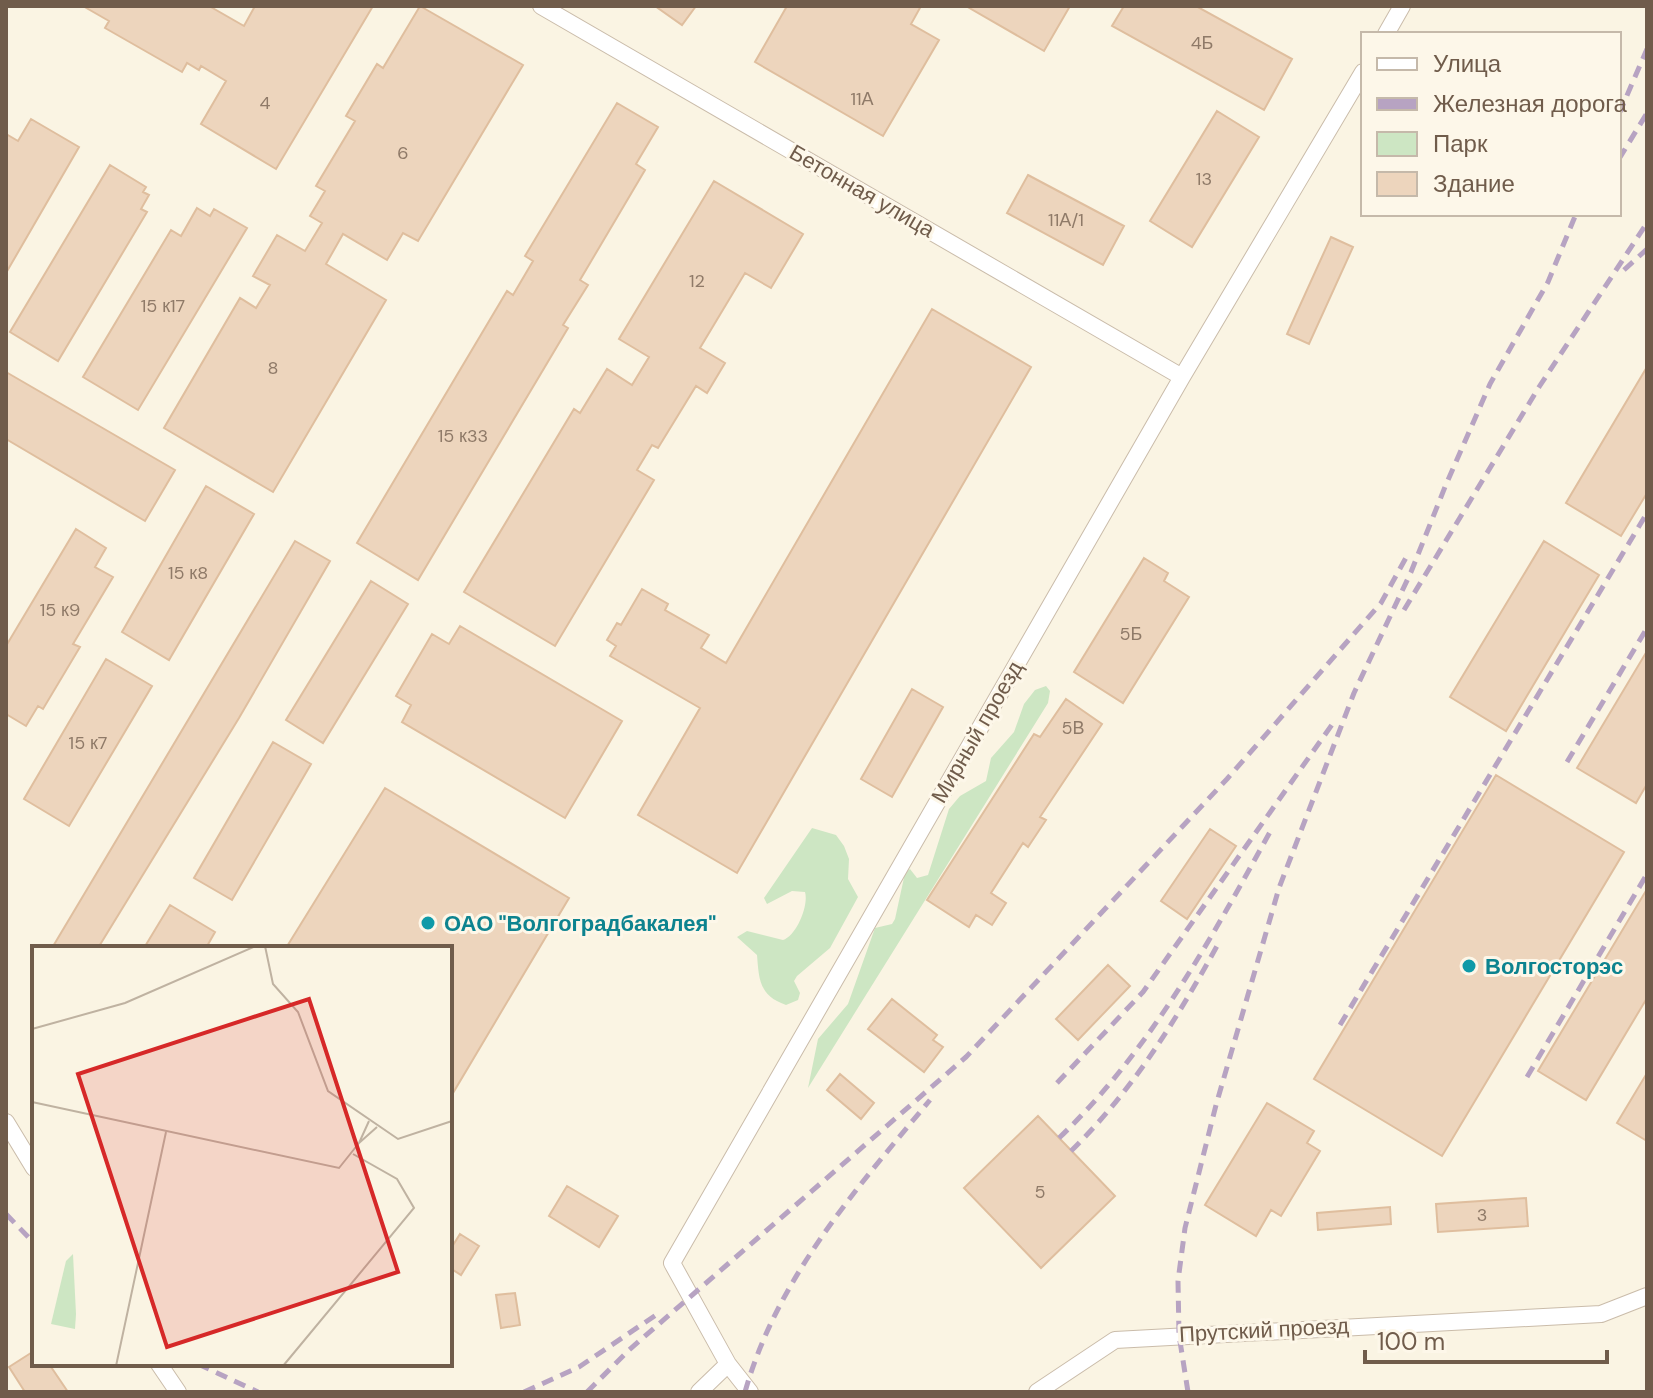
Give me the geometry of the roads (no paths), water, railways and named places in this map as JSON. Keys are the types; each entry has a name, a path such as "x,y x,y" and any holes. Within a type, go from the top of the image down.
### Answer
{"street":[{"name":"Бетонная улица","path":"541,6 1182,377"},
{"path":"1387,32 1402,6"},
{"name":"Мирный проезд","path":"750,1392 728,1364 672,1263 1182,377 1361,75"},
{"path":"6,1122 32,1165"},
{"name":"Прутский проезд","path":"1037,1392 1115,1340 1601,1314 1647,1296"},
{"path":"699,1392 728,1364"},
{"path":"160,1366 178,1392"}],"railway":[{"path":"1621,109 1647,49"},
{"path":"1621,156 1647,113"},
{"path":"1188,1392 1179,1335 1178,1281 1185,1228 1216,1105 1279,888 1354,693 1411,572 1490,384 1548,282 1575,216"},
{"path":"1404,610 1539,387 1647,223"},
{"path":"1624,270 1647,249"},
{"path":"1340,1025 1647,513"},
{"path":"587,1392 629,1350 966,1057 1227,779 1381,603 1408,554"},
{"path":"1567,762 1647,628"},
{"path":"1057,1083 1143,992 1336,719"},
{"path":"1059,1138 1122,1069 1176,994 1270,832"},
{"path":"1527,1077 1647,874"},
{"path":"1071,1151 1114,1104 1152,1054 1217,946"},
{"path":"745,1392 759,1350 798,1273 848,1201 930,1100"},
{"path":"6,1214 32,1241"},
{"path":"524,1392 579,1367 656,1315"},
{"path":"202,1366 258,1392"}],"place":[{"name":"ОАО \"Волгоградбакалея\"","path":"428,923"},
{"name":"Волгосторэс","path":"1469,966"}]}
